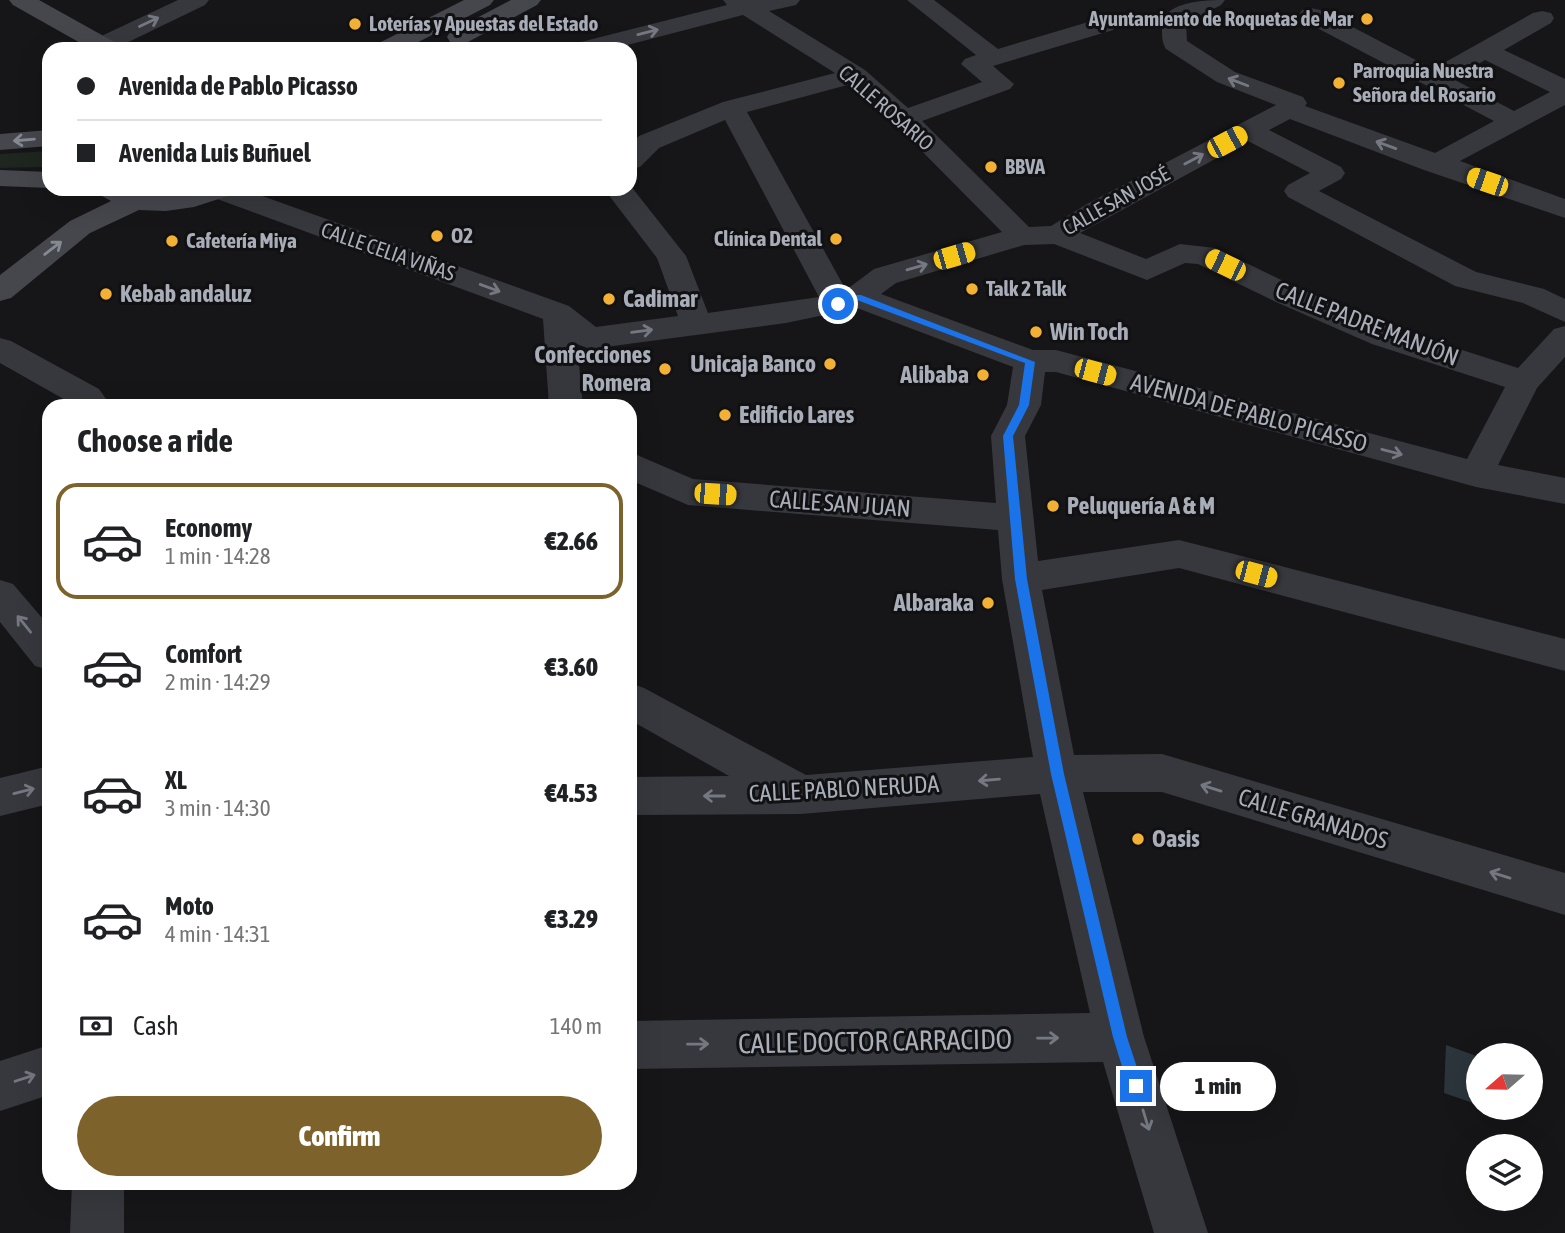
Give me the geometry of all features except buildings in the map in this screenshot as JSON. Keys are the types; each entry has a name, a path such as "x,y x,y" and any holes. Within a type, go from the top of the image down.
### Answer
{"main road":[{"path":"21,0 96,42"},
{"path":"400,42 482,0"},
{"path":"448,42 529,0"},
{"path":"0,142 42,139"},
{"path":"0,178 42,180"},
{"path":"0,291 123,196"},
{"path":"131,196 176,202 198,196"}],"street":[{"path":"115,42 197,0"},
{"path":"606,42 739,4 788,0"},
{"path":"919,0 996,60"},
{"path":"1213,0 1174,20 1175,44 1226,77 1294,103 1289,109 1434,164 1565,209"},
{"path":"1434,79 1486,51 1550,24 1518,0"},
{"name":"CALLE ROSARIO","path":"739,4 856,75 904,118 1022,236"},
{"path":"1311,15 1515,122"},
{"path":"904,118 1001,84 975,64 996,60 1104,25"},
{"path":"1486,51 1565,91"},
{"path":"637,145 732,108 856,75"},
{"path":"1434,164 1515,122 1565,91"},
{"path":"732,108 848,301"},
{"name":"CALLE SAN JOSÉ","path":"848,301 885,276 1022,236 1057,235 1097,210 1289,109"},
{"path":"1248,131 1331,173 1298,191 1466,279 1533,296 1565,312"},
{"name":"CALLE CELIA VIÑAS","path":"234,196 558,313 590,338 697,325 848,301"},
{"path":"258,206 273,196"},
{"path":"624,196 671,256 697,325"},
{"name":"CALLE PADRE MANJÓN","path":"1057,235 1147,270 1180,253 1204,255 1287,295 1383,336 1524,382"},
{"name":"AVENIDA DE PABLO PICASSO","path":"848,301 1030,362 1056,361 1476,474 1565,491"},
{"path":"558,313 565,399"},
{"path":"1476,474 1524,382 1565,337"},
{"path":"5,360 89,399"},
{"path":"1030,362 1024,405 1008,436 1021,579 1057,774 1120,1037 1181,1233"},
{"name":"CALLE SAN JUAN","path":"637,468 688,492 1014,518"},
{"path":"1021,579 1179,554 1565,655"},
{"path":"0,595 42,646"},
{"path":"637,704 801,795"},
{"name":"CALLE GRANADOS","path":"1057,774 1162,773 1565,894"},
{"name":"CALLE PABLO NERUDA","path":"637,796 801,795 1057,774"},
{"path":"0,797 42,787"},
{"name":"CALLE DOCTOR CARRACIDO","path":"637,1045 1120,1037"},
{"path":"0,1086 42,1072"},
{"path":"97,1233 98,1190"}],"shaded area":[{"path":"42,151 42,167 0,168 0,154"},
{"path":"1446,1045 1466,1052 1466,1101 1444,1093"}],"place":[{"name":"Ayuntamiento de Roquetas de Mar","path":"1367,19"},
{"name":"Loterías y Apuestas del Estado","path":"355,24"},
{"name":"Parroquia Nuestra Señora del Rosario","path":"1339,83"},
{"name":"BBVA","path":"991,167"},
{"name":"O2","path":"437,236"},
{"name":"Clínica Dental","path":"836,239"},
{"name":"Cafetería Miya","path":"172,241"},
{"name":"Talk 2 Talk","path":"972,289"},
{"name":"Kebab andaluz","path":"106,294"},
{"name":"Cadimar","path":"609,299"},
{"name":"Win Toch","path":"1036,332"},
{"name":"Unicaja Banco","path":"830,364"},
{"name":"Confecciones Romera","path":"665,369"},
{"name":"Alibaba","path":"983,375"},
{"name":"Edificio Lares","path":"725,415"},
{"name":"Peluquería A & M","path":"1053,506"},
{"name":"Albaraka","path":"988,603"},
{"name":"Oasis","path":"1138,839"}],"route":[{"path":"838,304 857,297 1030,362 1024,405 1008,436 1021,579 1057,774 1120,1037 1136,1086"}]}
